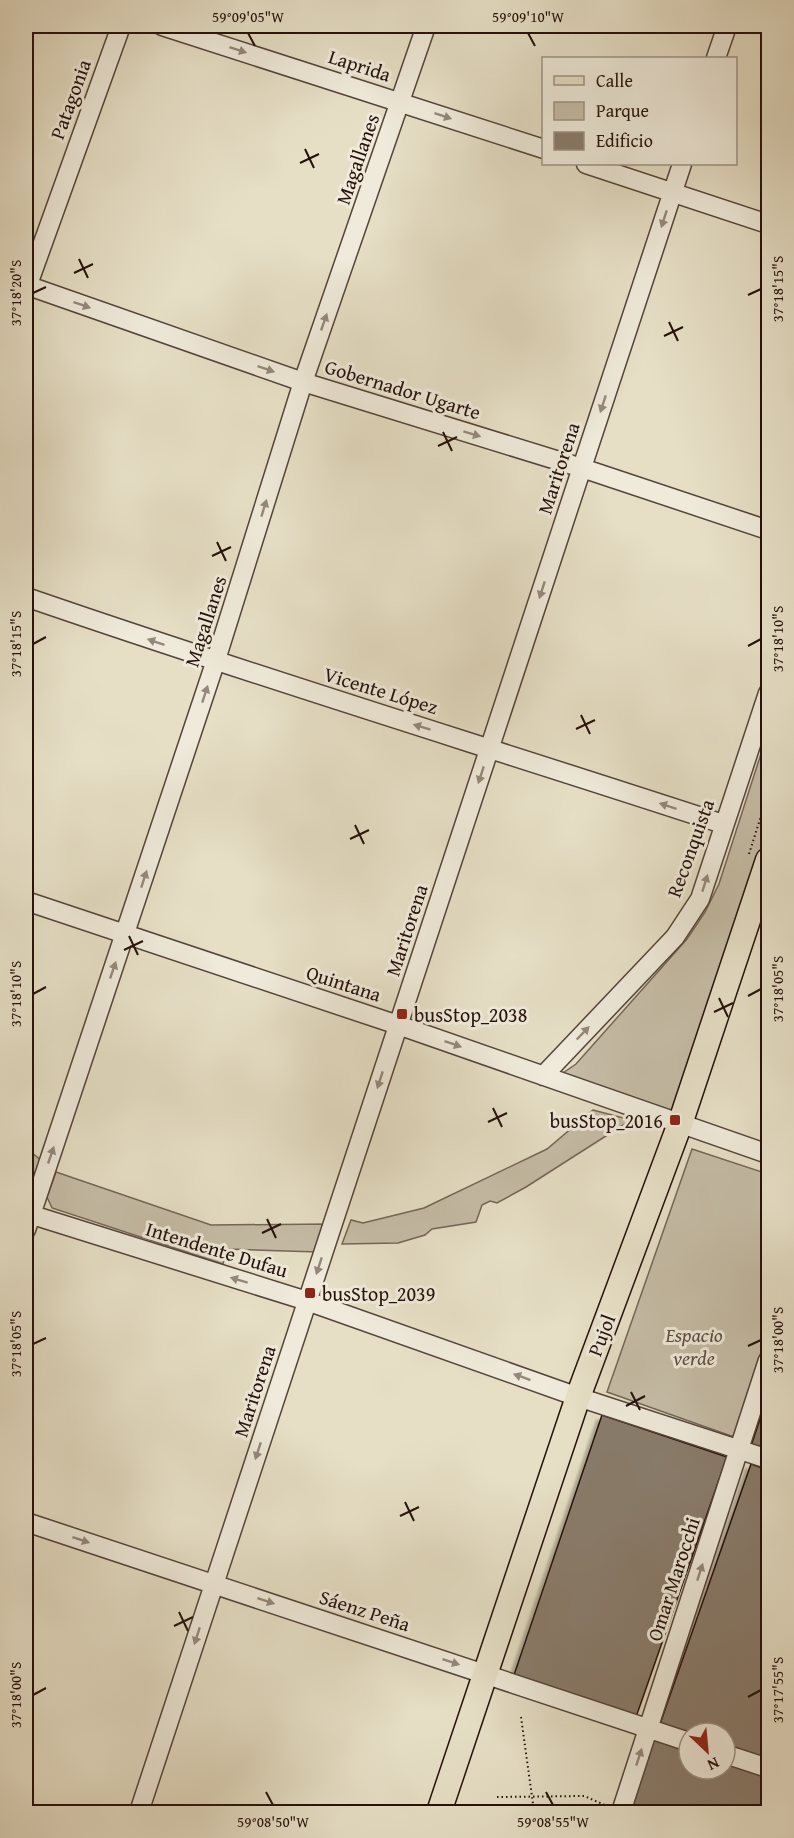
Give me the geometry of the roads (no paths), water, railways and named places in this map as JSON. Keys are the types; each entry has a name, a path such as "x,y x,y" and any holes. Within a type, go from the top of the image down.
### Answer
{"main road":[{"name":"Pujol","path":"439,1812 578,1397 681,1121 768,860"}],"street":[{"name":"Patagonia","path":"26,287 121,26"},
{"name":"Laprida","path":"162,26 542,149"},
{"name":"Magallanes","path":"27,1219 215,663 303,382 426,26"},
{"path":"716,57 727,26"},
{"path":"589,165 768,224"},
{"name":"Maritorena","path":"139,1812 682,165"},
{"name":"Gobernador Ugarte","path":"26,287 303,382 582,468 768,530"},
{"name":"Vicente López","path":"26,597 215,663 490,747 723,824"},
{"name":"Reconquista","path":"543,1076 675,937 700,899 768,693"},
{"name":"Quintana","path":"26,901 681,1121 768,1154"},
{"name":"Intendente Dufau","path":"27,1219 307,1301 578,1397 768,1459"},
{"name":"Omar Marocchi","path":"613,1809 648,1728 768,1360"},
{"name":"Sáenz Peña","path":"26,1522 677,1738"},
{"path":"737,1758 768,1768"}],"place":[{"name":"busStop_2038","path":"402,1014"},
{"name":"busStop_2016","path":"675,1120"},
{"name":"busStop_2039","path":"310,1293"}],"park label":[{"name":"Espacio verde","path":"694,1346"}]}
